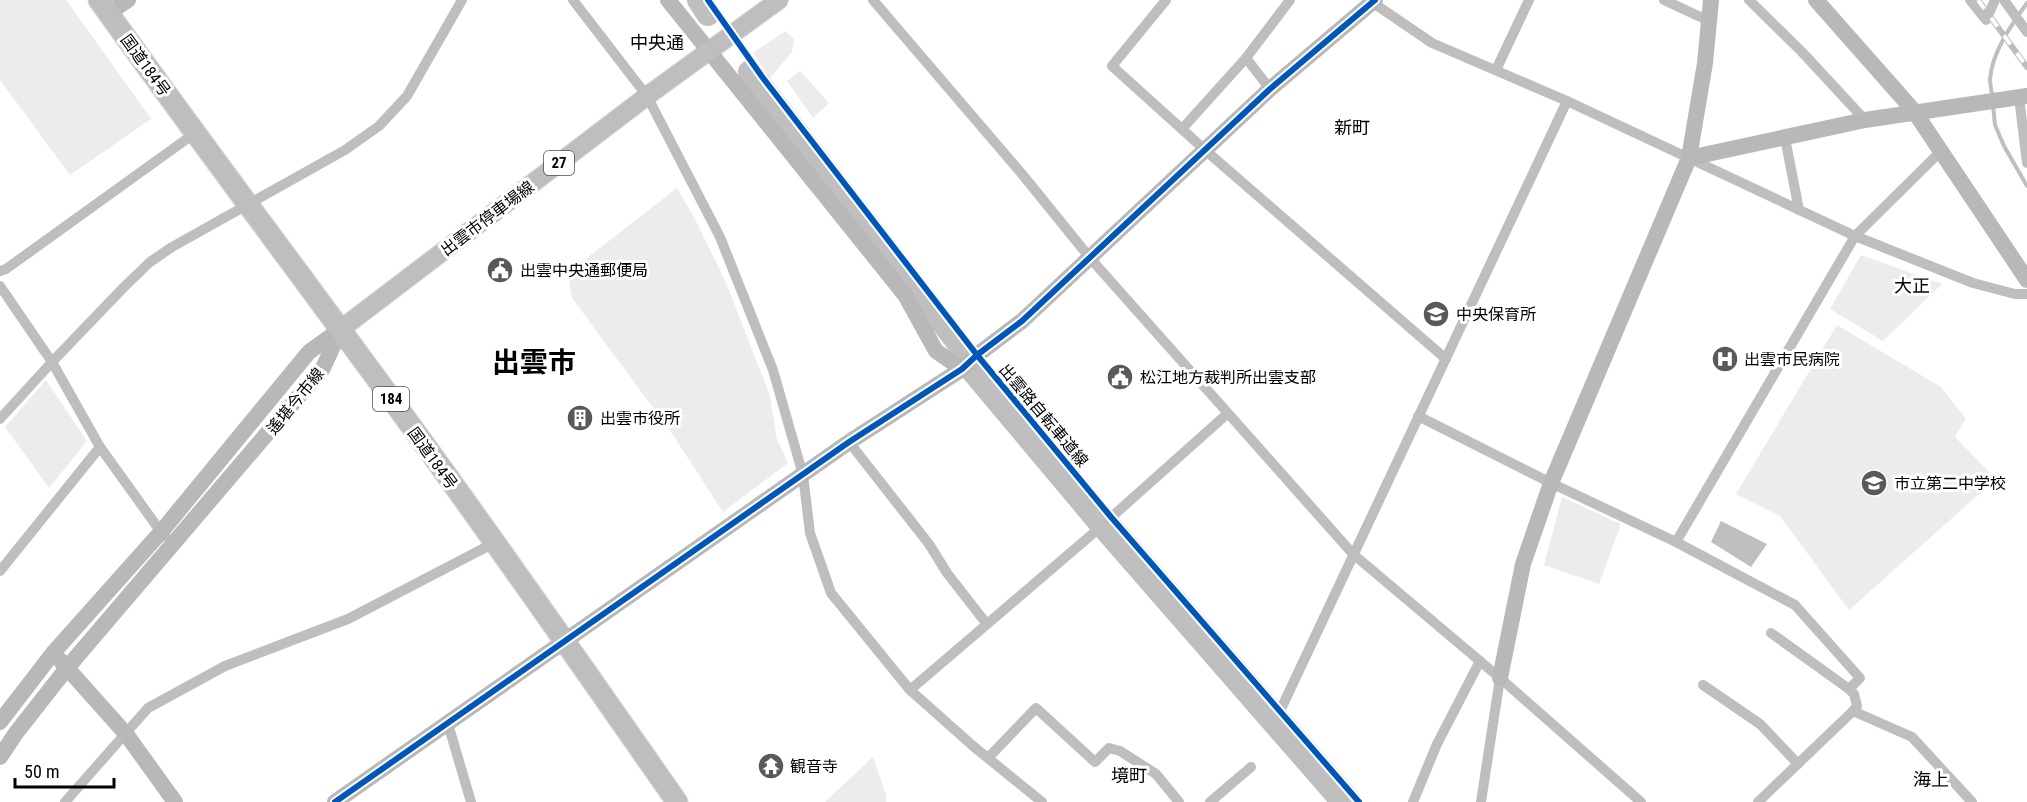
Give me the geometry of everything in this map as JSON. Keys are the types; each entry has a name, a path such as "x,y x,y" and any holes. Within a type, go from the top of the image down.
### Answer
{"highway":[{"name":"国道184号","path":"104,7 565,641 677,802"}],"main road":[{"name":"出雲市停車場線","path":"340,329 647,96 779,0"}],"street":[{"path":"104,7 128,0"},
{"path":"0,419 150,262 172,247 345,150 379,126 407,96 462,0"},
{"path":"573,0 647,96 720,237 773,370 803,475 810,533 831,593 910,690 1042,802"},
{"path":"668,0 904,295 936,351 962,369 1097,530 1334,802"},
{"path":"873,0 1022,174 1090,258 1353,554 1500,678 1641,802"},
{"path":"1166,0 1112,66 1205,150 1446,359"},
{"path":"1182,129 1246,58 1290,0"},
{"path":"1496,70 1529,0"},
{"path":"1664,0 1709,21"},
{"path":"1481,802 1500,678 1523,564 1551,483 1689,158 1705,63 1711,0"},
{"path":"1749,0 1802,52 1865,120"},
{"path":"1816,0 1914,111 2027,280"},
{"path":"1970,0 1986,20 1995,0"},
{"path":"335,802 849,442 962,369 976,355 1022,321 1270,89 1372,1 1432,43 1567,100 1855,236 1973,283 2015,294 2027,294"},
{"path":"2005,2 2027,32"},
{"path":"1246,58 1270,89"},
{"path":"1689,158 1865,120 2020,97 2027,163"},
{"path":"1267,724 1280,711 1567,100"},
{"path":"0,271 6,269 195,133"},
{"path":"1785,138 1799,210"},
{"path":"1676,542 1855,236 1941,151"},
{"path":"0,286 52,362 100,447 160,532 175,544"},
{"name":"遙堪今市線","path":"0,721 53,653 160,532 309,352 340,329"},
{"name":"遙堪今市線","path":"0,757 16,733 68,668 324,368 340,329"},
{"path":"910,690 1097,530 1227,414"},
{"path":"1418,416 1551,483 1676,542 1795,605 1860,678 1849,689"},
{"path":"849,442 929,544 947,573 986,623"},
{"path":"0,571 100,447"},
{"path":"65,802 148,708 225,666 348,619 494,543"},
{"path":"1758,802 1857,706 1854,694 1849,689 1771,633"},
{"path":"53,653 126,734 174,802"},
{"path":"1413,802 1437,744 1480,661"},
{"path":"1703,685 1760,724 1798,764"},
{"path":"988,758 1036,708 1095,762 1109,748 1120,751 1156,774 1179,802"},
{"path":"1853,711 1912,737 1972,802"},
{"path":"0,721 16,733"},
{"path":"448,724 471,802"},
{"path":"1210,802 1251,767"}],"shaded area":[{"path":"0,0 66,0 151,119 70,175 0,80"},
{"path":"785,31 794,39 792,52 770,78 753,53"},
{"path":"800,71 829,103 813,118 787,81"},
{"path":"677,188 727,285 770,396 777,440 788,463 723,512 671,432 572,298 569,283 574,268"},
{"path":"1861,255 1942,284 1883,341 1830,309"},
{"path":"1837,325 1941,387 1966,419 1955,437 1996,479 1849,610 1780,516 1736,494"},
{"path":"46,380 87,441 49,488 5,427"},
{"path":"1562,497 1621,524 1599,584 1544,565"},
{"path":"1721,521 1767,544 1751,567 1711,542"},
{"path":"873,757 886,795 886,802 825,802"}],"waterway":[{"path":"699,0 708,14"},
{"path":"1992,97 1990,79 1995,59 2004,39 2027,3"},
{"path":"750,72 990,384 1101,516 1350,802"},
{"path":"1993,105 1995,125 2027,186"}],"railway":[{"path":"1978,0 2027,67"}],"cycle path":[{"name":"出雲路自転車道線","path":"708,0 763,78 977,355 1111,517 1359,802"},
{"path":"335,802 849,442 962,369 1022,321 1270,89 1375,0"}],"place":[{"name":"出雲中央通郵便局","path":"500,270"},
{"name":"中央保育所","path":"1436,314"},
{"name":"出雲市民病院","path":"1725,359"},
{"name":"松江地方裁判所出雲支部","path":"1120,377"},
{"name":"出雲市役所","path":"580,418"},
{"name":"市立第二中学校","path":"1874,483"},
{"name":"観音寺","path":"771,766"}],"district":[{"name":"中央通","path":"657,43"},
{"name":"新町","path":"1352,128"},
{"name":"大正","path":"1912,286"},
{"name":"出雲市","path":"534,362"},
{"name":"境町","path":"1129,776"},
{"name":"海上","path":"1931,780"}]}
